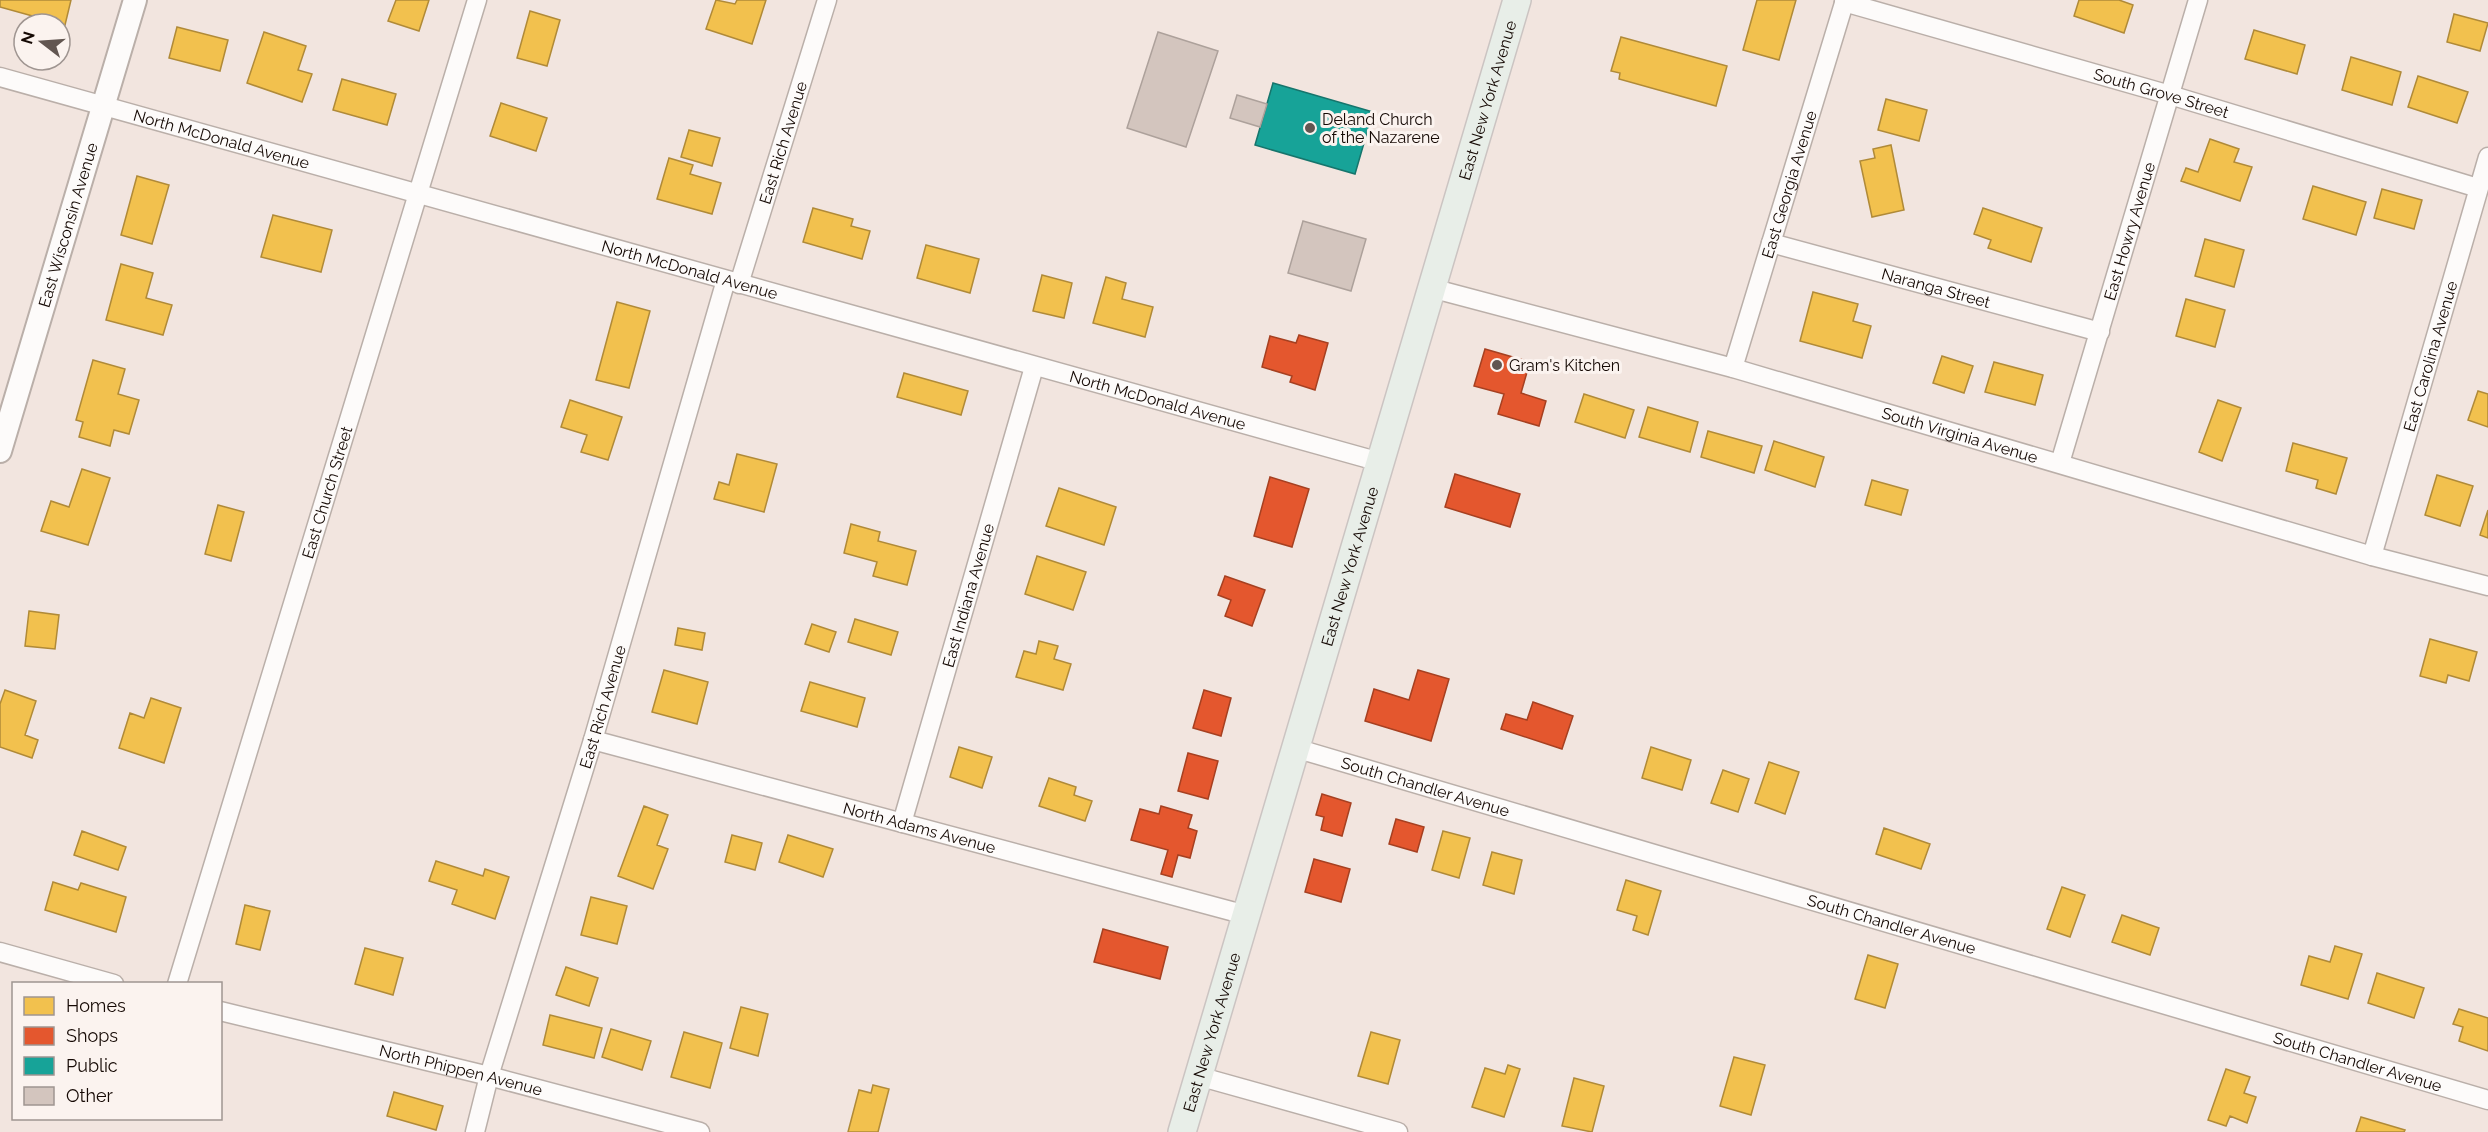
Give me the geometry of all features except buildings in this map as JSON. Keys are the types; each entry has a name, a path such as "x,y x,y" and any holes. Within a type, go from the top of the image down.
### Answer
{"main road":[{"name":"East New York Avenue","path":"1182,1132 1517,0"}],"street":[{"name":"East Wisconsin Avenue","path":"0,451 135,0"},
{"name":"East Church Street","path":"178,982 477,0"},
{"name":"East Rich Avenue","path":"475,1132 489,1076 732,282 827,0"},
{"name":"East Howry Avenue","path":"2060,463 2198,0"},
{"name":"South Grove Street","path":"1845,1 2170,95 2478,188"},
{"name":"East Georgia Avenue","path":"1733,368 1845,1"},
{"name":"North McDonald Avenue","path":"0,77 1380,462"},
{"name":"East Carolina Avenue","path":"2372,555 2488,157"},
{"name":"Naranga Street","path":"1771,243 2100,332"},
{"name":"South Virginia Avenue","path":"1431,288 1733,368 2372,555 2488,586"},
{"name":"East Indiana Avenue","path":"902,824 1035,367"},
{"name":"North Adams Avenue","path":"593,740 1246,915"},
{"name":"South Chandler Avenue","path":"1295,748 2488,1100"},
{"path":"0,952 107,982"},
{"name":"North Phippen Avenue","path":"222,1011 489,1076 700,1132"},
{"path":"1198,1076 1398,1132"}],"place":[{"name":"Deland Church of the Nazarene","path":"1310,128"},
{"name":"Gram's Kitchen","path":"1497,365"}]}
